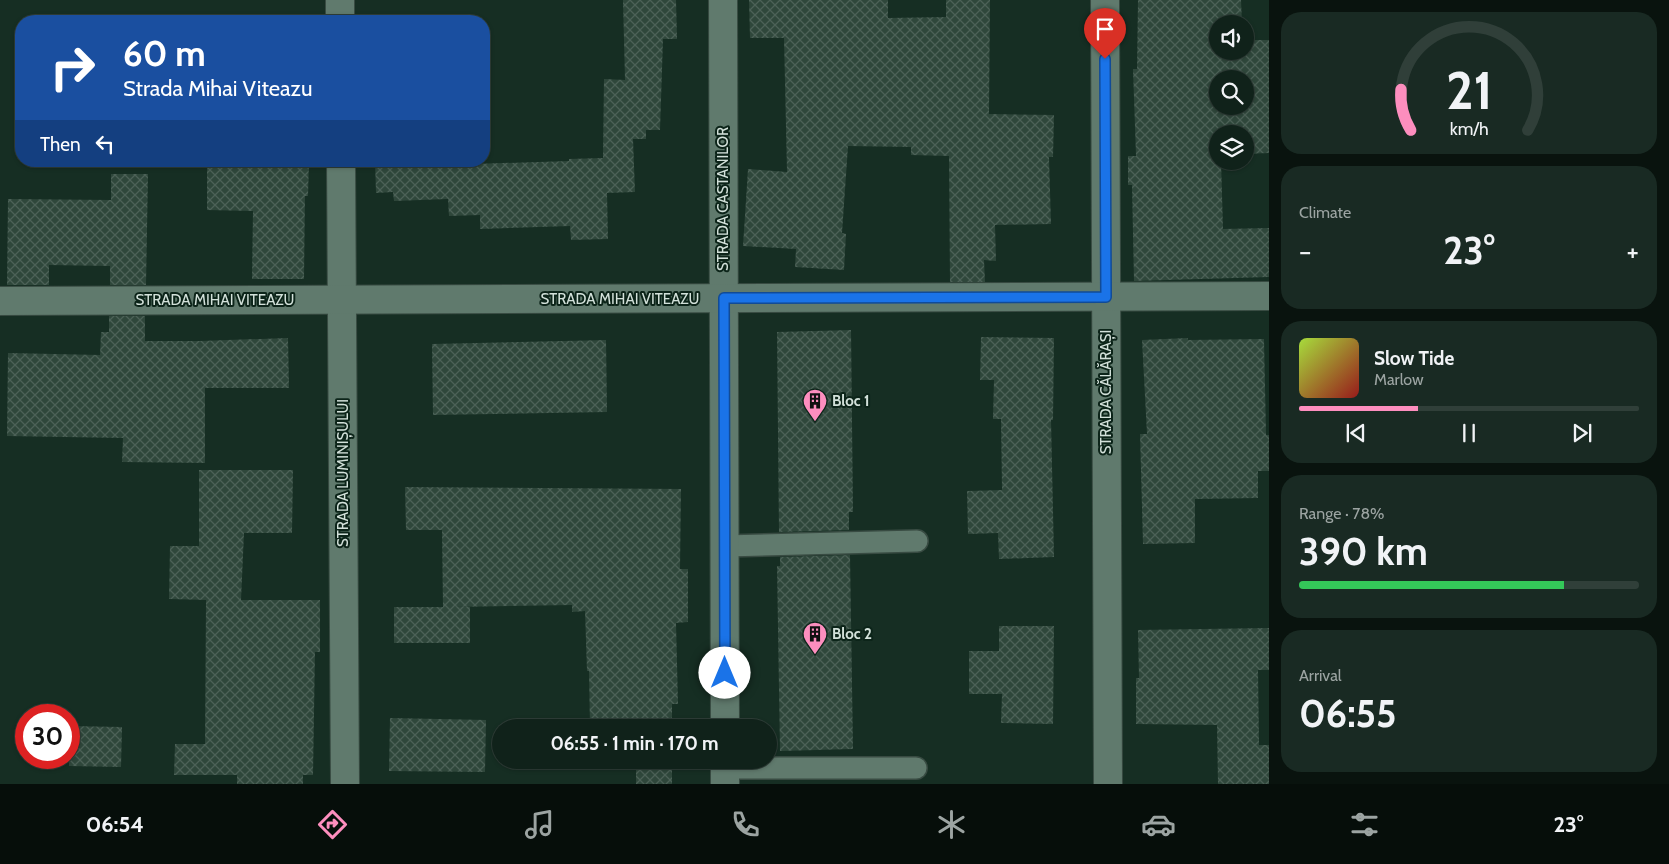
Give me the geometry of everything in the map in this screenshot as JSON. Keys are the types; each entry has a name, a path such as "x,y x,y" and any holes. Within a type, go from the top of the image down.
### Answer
{"street":[{"path":"340,0 340,15"},
{"name":"STRADA CASTANILOR","path":"723,0 725,719"},
{"name":"STRADA CĂLĂRAȘI","path":"1105,0 1108,784"},
{"name":"STRADA LUMINIȘULUI","path":"341,167 345,784"},
{"name":"STRADA MIHAI VITEAZU","path":"0,301 1269,296"}],"lane":[{"path":"725,546 917,541"},
{"path":"725,770 916,768"}],"building":[{"path":"623,0 676,0 677,39 663,39 660,130 646,130 646,139 633,139 635,192 607,193 608,239 571,240 570,226 480,229 480,215 449,216 448,199 394,201 393,192 376,193 375,167 490,167 490,163 603,158 604,79 625,80"},
{"path":"749,0 888,0 888,18 946,17 946,0 990,0 989,114 1054,115 1053,157 1049,157 1051,224 995,225 996,261 984,260 985,282 950,282 949,156 911,155 911,147 848,146 842,233 846,234 844,270 795,267 796,249 743,246 748,169 787,172 784,38 750,38"},
{"path":"1138,0 1241,0 1242,15 1209,15 1209,60 1254,60 1254,40 1269,40 1269,153 1254,154 1254,125 1209,125 1209,170 1221,170 1223,229 1269,228 1269,277 1134,281 1132,185 1128,185 1128,156 1136,156 1133,69 1137,69"},
{"path":"207,167 309,167 308,196 305,196 304,279 252,279 253,211 207,210"},
{"path":"111,174 148,174 146,285 110,285 110,266 49,265 49,285 7,285 8,199 111,200"},
{"path":"109,316 145,316 145,341 288,338 289,388 205,388 205,463 122,462 123,438 7,436 8,353 100,355 101,332 109,332"},
{"name":"Bloc 1","path":"851,330 853,512 849,512 849,530 779,532 777,332"},
{"path":"981,337 1054,338 1053,420 1051,420 1054,557 999,559 998,533 968,534 967,491 1002,490 1001,419 993,419 994,380 980,380"},
{"path":"1188,338 1188,340 1264,339 1266,435 1269,435 1269,471 1258,471 1258,498 1195,499 1195,543 1143,544 1140,434 1147,434 1142,340"},
{"path":"606,340 607,412 433,415 432,344"},
{"path":"199,470 293,470 292,533 244,533 241,600 320,600 320,652 315,652 313,775 303,775 303,784 237,784 237,775 174,775 175,744 205,744 206,600 169,599 170,546 199,546"},
{"path":"405,487 681,489 680,569 688,569 688,622 676,623 678,704 672,704 672,719 590,719 585,611 572,612 572,605 452,607 470,607 470,643 394,643 394,607 443,607 442,530 406,530"},
{"name":"Bloc 2","path":"850,555 853,749 780,751 777,566 780,566 780,557"},
{"path":"999,626 1054,626 1053,724 1001,723 1002,694 969,694 969,651 999,651"},
{"path":"1269,628 1269,670 1258,670 1259,745 1269,745 1269,784 1218,784 1217,725 1136,724 1136,678 1139,678 1138,630"},
{"path":"390,718 486,720 485,772 389,771"},
{"path":"80,726 122,727 121,767 80,766"},
{"path":"636,769 672,769 672,784 636,784"}],"place":[{"name":"Bloc 1","path":"815,422"},
{"name":"Bloc 2","path":"815,655"}],"route":[{"path":"725,673 724,298 1106,297 1105,59"}]}
